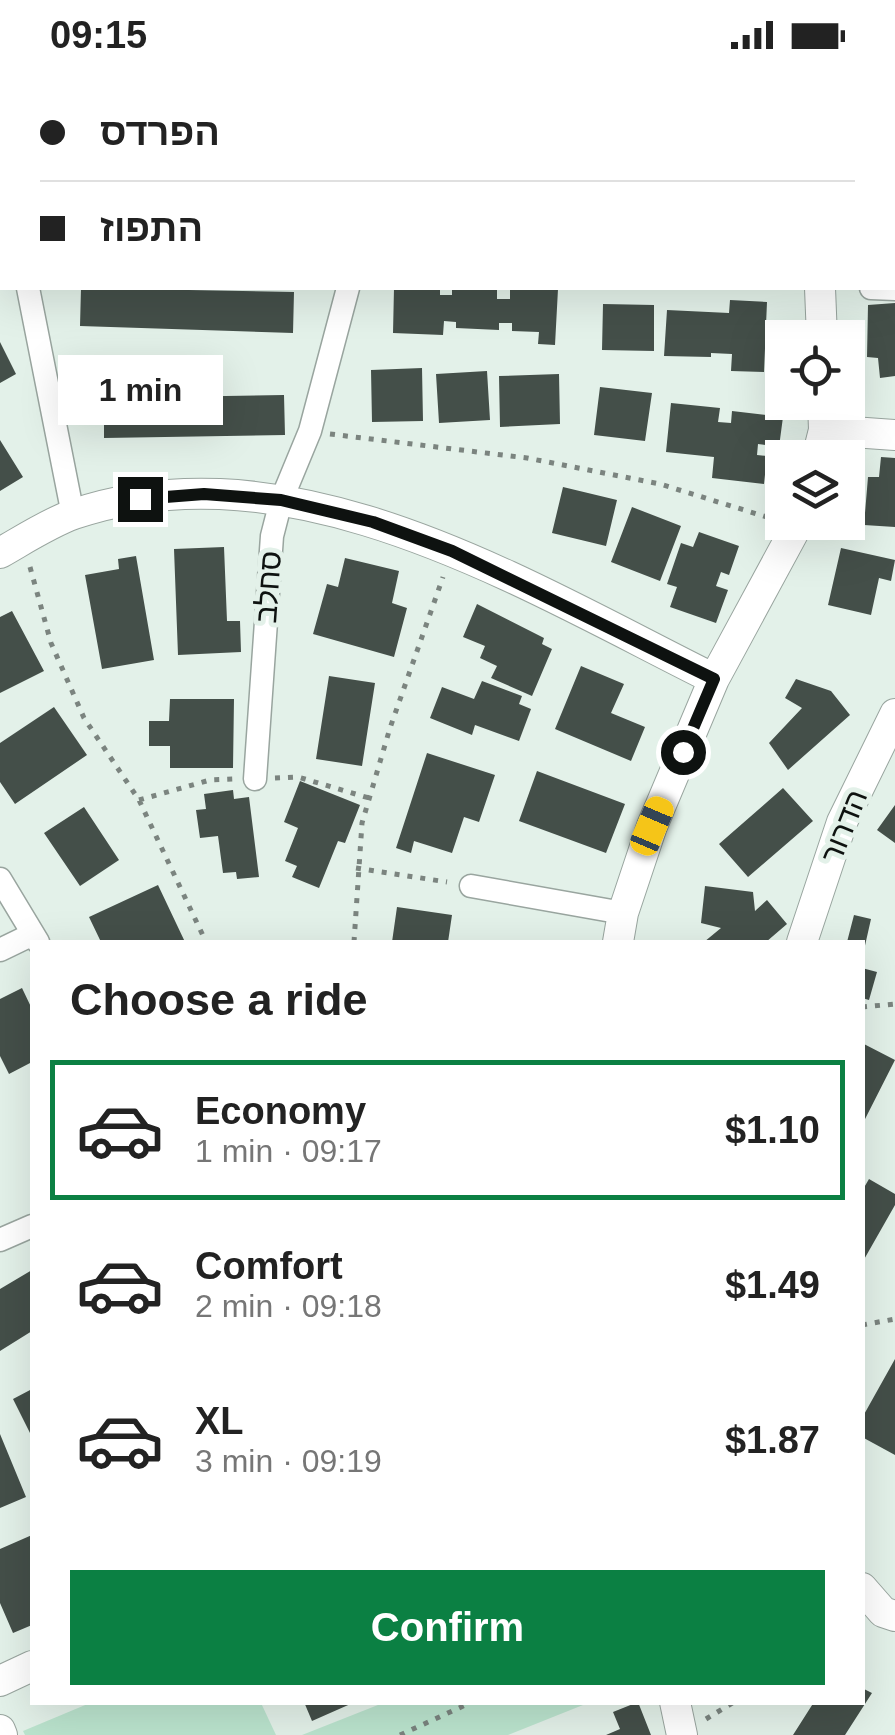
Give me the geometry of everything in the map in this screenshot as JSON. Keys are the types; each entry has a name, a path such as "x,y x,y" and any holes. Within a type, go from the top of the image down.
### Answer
{"street":[{"path":"28,290 73,515"},
{"name":"סחלב","path":"255,778 272,536 281,500 310,431 347,290"},
{"path":"820,290 821,320"},
{"path":"821,430 895,435"},
{"path":"11,547 73,515 140,499 204,494 281,500 373,522 452,551 714,679"},
{"path":"471,886 620,928 652,826 714,679 789,540"},
{"name":"הדרור","path":"803,940 842,822 895,714"},
{"path":"0,879 36,938 0,950"},
{"path":"0,1240 30,1227"},
{"path":"865,1591 883,1612 895,1616"},
{"path":"0,1681 30,1667"},
{"path":"676,1705 682,1735"}],"path":[{"path":"310,431 527,458 660,484 765,516"},
{"path":"11,547 84,718 139,800 205,940"},
{"path":"354,940 362,822 390,728 452,551"},
{"path":"356,868 471,886"},
{"path":"865,1007 895,1004"},
{"path":"865,1324 895,1319"},
{"path":"400,1735 465,1705"}],"green space":[{"path":"85,1705 262,1705 276,1735 25,1735 23,1731"},
{"path":"378,1705 583,1705 508,1735 302,1735"}],"building":[{"path":"81,290 294,292 293,333 80,326"},
{"path":"394,290 440,290 440,295 452,295 452,290 497,290 497,299 510,299 510,290 558,290 555,345 538,344 539,332 512,331 512,323 499,323 499,330 456,328 456,322 444,321 443,335 393,333"},
{"path":"730,300 767,302 764,372 731,371 732,354 664,356 667,310 729,313"},
{"path":"895,303 895,376 880,378 878,358 867,357 868,305"},
{"path":"603,304 654,305 654,351 602,350"},
{"path":"0,342 16,374 0,383"},
{"path":"422,368 423,421 372,422 371,370"},
{"path":"487,371 490,420 439,423 436,374"},
{"path":"559,374 560,424 500,427 499,376"},
{"path":"600,387 652,393 645,441 594,435"},
{"path":"284,395 285,435 104,438 104,398"},
{"path":"671,403 720,408 718,422 731,423 732,411 765,415 765,420 783,420 780,440 758,444 757,455 765,456 764,484 712,478 714,457 666,452"},
{"path":"0,440 23,477 0,491"},
{"path":"881,457 895,458 895,527 865,525 868,477 879,477"},
{"path":"563,487 617,500 606,546 552,533"},
{"path":"632,507 681,526 660,581 611,562"},
{"path":"699,532 739,546 729,575 721,572 716,586 728,590 716,623 670,607 677,587 667,584 681,543 693,547"},
{"path":"224,547 227,621 240,621 241,652 178,655 174,549"},
{"path":"841,548 895,560 891,581 879,578 871,615 828,605"},
{"path":"136,556 154,660 102,669 85,575 119,569 118,559"},
{"path":"345,558 399,571 392,603 407,608 394,657 313,634 327,584 338,587"},
{"path":"477,604 544,638 542,644 552,649 532,696 491,678 497,666 480,658 485,646 463,637"},
{"path":"12,611 44,671 0,693 0,617"},
{"path":"581,666 624,684 611,713 645,727 631,761 555,729"},
{"path":"329,676 375,683 362,766 316,759"},
{"path":"796,679 831,691 850,715 788,770 769,743 802,708 785,698"},
{"path":"482,681 522,696 519,704 531,709 519,741 475,725 472,735 430,718 442,687 474,699"},
{"path":"170,699 234,699 233,768 170,768 170,746 149,746 149,721 169,721"},
{"path":"54,707 87,755 15,804 0,782 0,743"},
{"path":"427,753 495,775 479,822 464,817 452,853 414,841 411,853 396,848"},
{"path":"537,771 625,804 606,853 519,821"},
{"path":"300,781 360,805 345,843 338,841 319,888 292,877 297,866 285,861 298,828 284,822"},
{"path":"783,788 813,821 748,877 719,844"},
{"path":"233,790 234,799 249,797 259,877 237,879 236,872 223,873 218,836 200,838 196,810 206,809 204,794"},
{"path":"895,805 895,843 877,830"},
{"path":"84,807 119,860 80,886 44,833"},
{"path":"158,885 184,940 100,940 89,917"},
{"path":"705,886 753,892 755,911 767,900 787,924 768,940 706,940 721,928 701,923"},
{"path":"397,907 452,915 448,940 392,940"},
{"path":"854,915 871,919 865,946 865,940 848,940"},
{"path":"865,969 877,972 869,1000 865,999"},
{"path":"22,988 30,1005 30,1063 9,1074 0,1056 0,999"},
{"path":"865,1045 895,1060 865,1119"},
{"path":"869,1179 895,1194 895,1205 865,1258 865,1186"},
{"path":"30,1271 30,1332 0,1351 0,1289"},
{"path":"895,1359 895,1455 865,1439 865,1413"},
{"path":"30,1390 30,1433 13,1399"},
{"path":"0,1434 26,1497 0,1508"},
{"path":"30,1536 30,1626 13,1633 0,1603 0,1549"},
{"path":"305,1705 348,1705 312,1721"},
{"path":"639,1705 651,1735 606,1735 620,1729 613,1712"},
{"path":"812,1705 864,1705 845,1735 793,1735"}],"route":[{"path":"140,499 204,494 281,500 373,522 452,551 714,679 683,752"}]}
